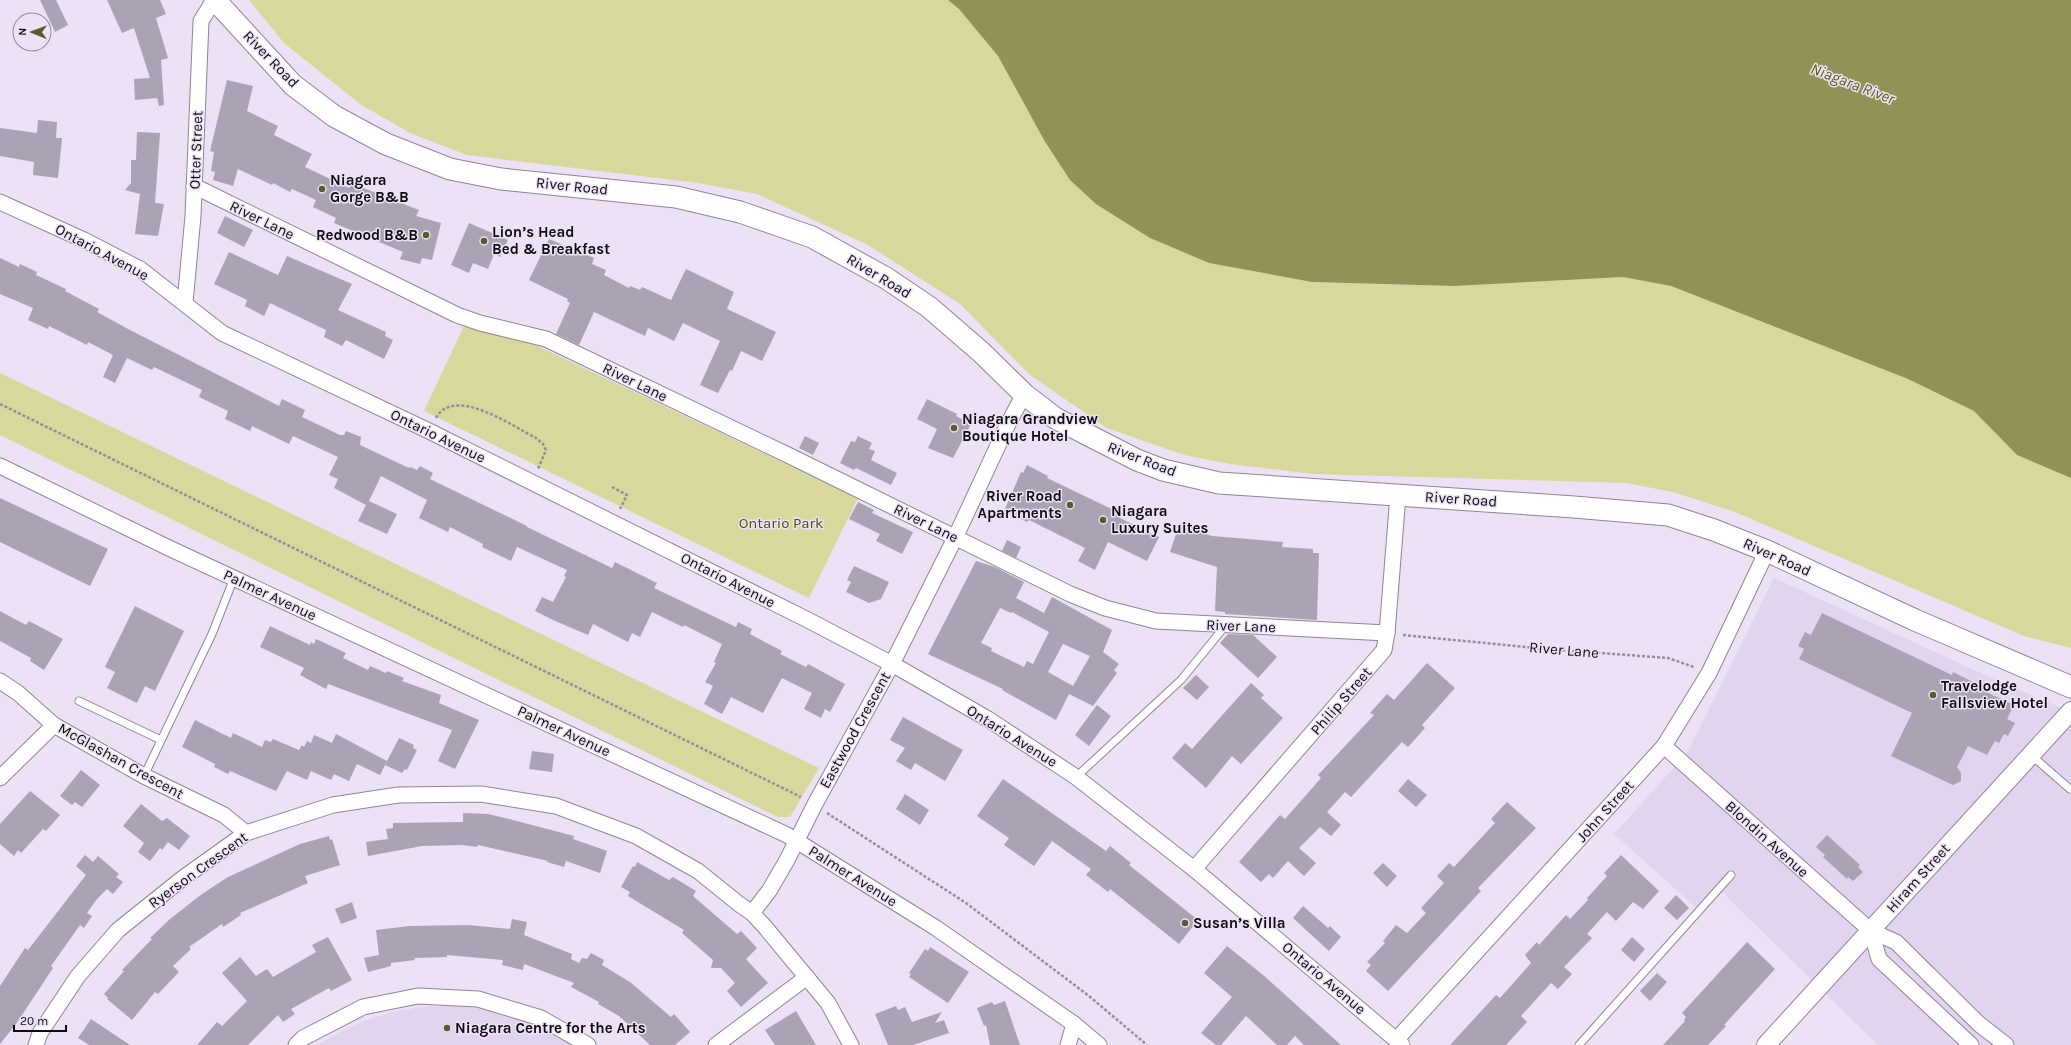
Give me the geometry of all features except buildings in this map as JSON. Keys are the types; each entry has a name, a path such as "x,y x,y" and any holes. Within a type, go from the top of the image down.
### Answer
{"main road":[{"name":"River Road","path":"214,0 293,85 334,116 386,144 450,170 501,179 676,197 740,212 812,237 886,278 929,307 981,352 1024,394 1055,418 1078,432 1131,458 1163,470 1219,483 1668,515 1714,530 1766,551 1922,623 2071,687"}],"street":[{"name":"Otter Street","path":"185,303 193,216 201,21 214,0"},
{"name":"River Lane","path":"194,186 457,315 480,323 546,339 1070,594 1105,608 1156,621 1387,633"},
{"name":"Ontario Avenue","path":"0,202 84,240 140,270 185,303 222,333 531,481 892,664 988,719 1076,777 1194,869 1399,1042"},
{"name":"Eastwood Crescent","path":"752,913 769,891 798,841 814,804 892,664 955,538 1008,424 1024,394"},
{"name":"Palmer Avenue","path":"0,466 234,578 798,841 936,928 1074,1024 1099,1045"},
{"name":"Philip Street","path":"1194,869 1374,664 1384,650 1387,633 1398,495"},
{"name":"John Street","path":"1399,1042 1664,746 1709,673 1766,551"},
{"name":"McGlashan Crescent","path":"0,681 18,693 54,725 144,776 224,815 246,833"},
{"name":"Hiram Street","path":"1766,1045 2071,711"},
{"path":"0,778 54,725"},
{"name":"Blondin Avenue","path":"1664,746 1870,931 1896,942 1979,1024 2006,1045"},
{"name":"Ryerson Crescent","path":"36,1045 40,1033 78,976 118,930 183,878 246,833 333,805 398,795 480,794 556,806 636,836 698,871 752,913"},
{"path":"752,913 828,1003 851,1045"},
{"path":"1870,931 1879,959 1971,1045"},
{"path":"716,1045 807,977"},
{"path":"296,1045 303,1038 363,1007 418,996 478,999 541,1018 588,1045"},
{"path":"1068,1045 1074,1024"}],"lane":[{"path":"144,776 212,634 234,578"},
{"path":"1076,777 1181,680 1226,625"},
{"path":"79,701 161,740"},
{"path":"2031,755 2070,789"},
{"path":"1579,1045 1732,875"}],"path":[{"path":"0,404 814,804 966,903 1090,996 1147,1045"},
{"path":"429,431 438,414 444,409 453,404 471,406 536,438 543,444 546,450 531,481"},
{"path":"612,487 627,494 614,523"},
{"name":"River Lane","path":"1387,633 1546,649 1668,658 1709,673"}],"shaded area":[{"path":"1774,578 1987,676 2071,712 2071,1045 1878,1045 1722,892 1702,913 1614,834 1687,753"},
{"name":"Niagara Centre for the Arts","path":"451,1006 480,1008 509,1014 537,1024 576,1045 317,1045 364,1021 392,1012 421,1007"}],"green space":[{"path":"249,0 948,0 959,9 998,56 1044,140 1150,238 1209,263 1312,282 1454,286 1623,277 1671,286 1908,379 1975,411 2017,455 2071,478 2071,648 2024,636 1735,512 1673,492 1626,483 1313,474 1230,464 1184,455 1107,428 1030,375 960,304 868,245 757,194 698,183 467,155 410,133 360,104 284,43"},
{"name":"Ontario Park","path":"464,326 531,343 858,498 809,598 424,411"},
{"path":"0,373 819,768 790,817 778,817 0,435"}],"water":[{"name":"Niagara River","path":"948,0 2071,0 2071,478 2017,455 1974,411 1908,379 1671,286 1623,277 1454,286 1312,282 1209,263 1150,238 1096,204 1070,180 1044,140 998,56 959,9"}],"place":[{"name":"Niagara Gorge B&B","path":"322,189"},
{"name":"Redwood B&B","path":"426,235"},
{"name":"Lion’s Head Bed & Breakfast","path":"484,241"},
{"name":"Niagara Grandview Boutique Hotel","path":"954,428"},
{"name":"River Road Apartments","path":"1070,505"},
{"name":"Niagara Luxury Suites","path":"1103,520"},
{"name":"Travelodge Fallsview Hotel","path":"1933,695"},
{"name":"Susan’s Villa","path":"1185,923"},
{"name":"Niagara Centre for the Arts","path":"447,1028"}]}
